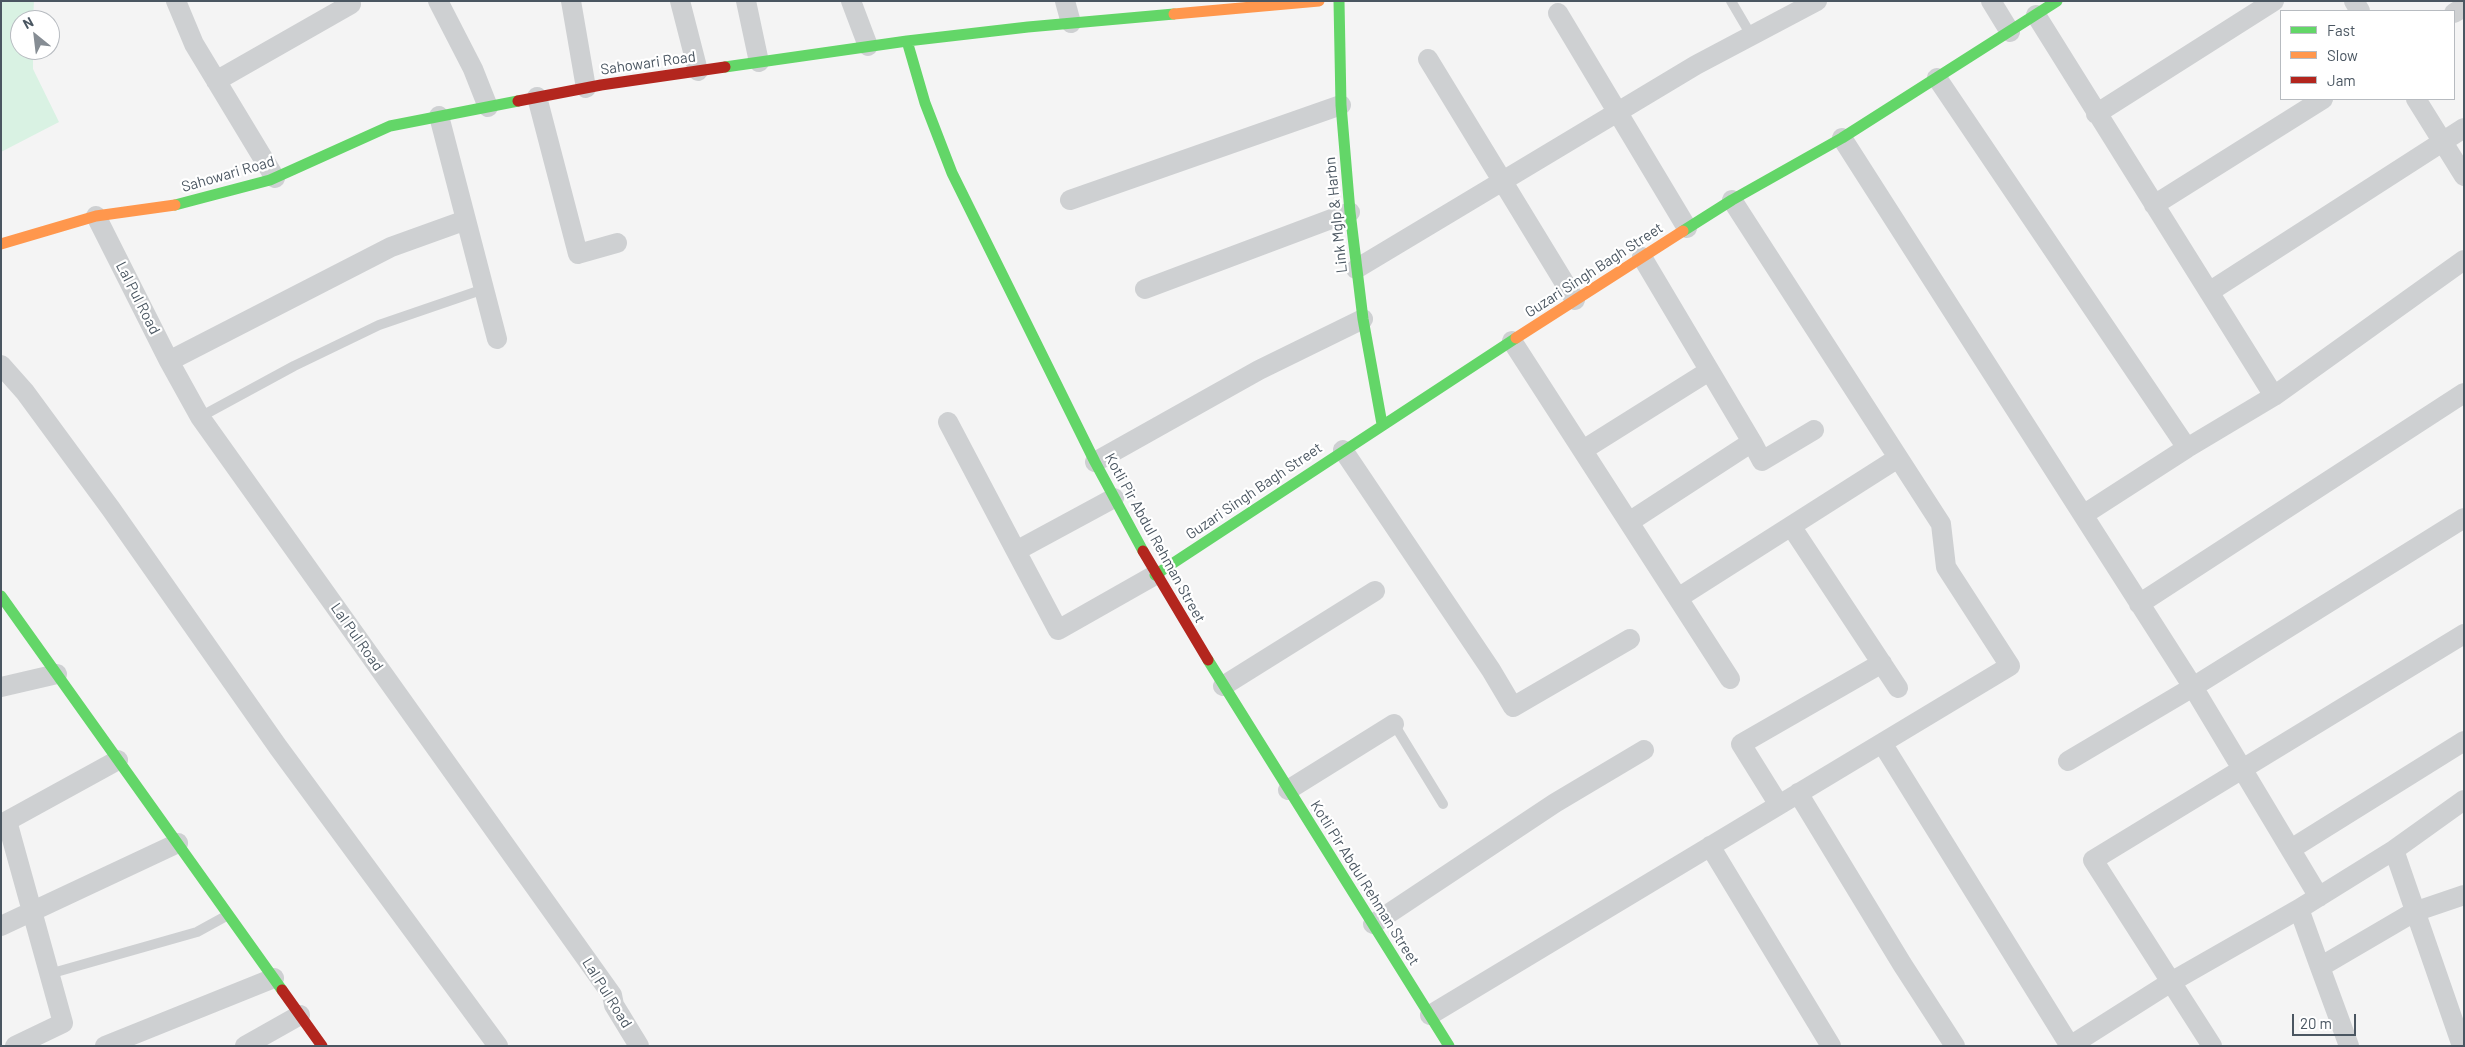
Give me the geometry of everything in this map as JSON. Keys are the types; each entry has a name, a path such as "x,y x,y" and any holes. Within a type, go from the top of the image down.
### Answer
{"street":[{"path":"176,1 194,44 275,178"},
{"path":"438,1 473,69 488,106"},
{"path":"571,1 586,88"},
{"path":"680,1 698,71"},
{"path":"746,1 759,62"},
{"path":"852,1 868,46"},
{"path":"1065,1 1071,23"},
{"name":"Sahowari Road","path":"1,244 96,216 186,203 275,178 390,126 488,106 586,88 907,40 1071,23 1184,7 1320,1"},
{"name":"Link Mglp & Harbn","path":"1339,1 1341,105 1350,212 1362,319 1382,424"},
{"path":"1356,269 1696,65 1817,1"},
{"path":"1991,1 2010,32"},
{"name":"Guzari Singh Bagh Street","path":"1155,575 1382,424 1687,228 1732,200 1842,138 2057,1"},
{"path":"2096,114 2274,1"},
{"path":"216,81 351,4"},
{"path":"1558,13 1687,228"},
{"path":"2036,15 2096,114 2274,396"},
{"name":"Kotli Pir Abdul Rehman Street","path":"907,40 925,103 952,173 1095,462 1155,575 1449,1046"},
{"path":"1428,59 1576,300"},
{"path":"1937,78 2187,448"},
{"path":"537,97 578,254 617,243"},
{"path":"2154,205 2321,100"},
{"path":"2417,100 2464,176"},
{"path":"1070,200 1341,105"},
{"path":"439,116 497,339"},
{"path":"2209,292 2464,128"},
{"path":"1842,138 2193,687 2319,897"},
{"path":"1430,1015 2010,666 1946,567 1941,524 1732,200"},
{"path":"1145,289 1350,212"},
{"name":"Lal Pul Road","path":"96,216 200,417 612,995 614,1005 639,1046"},
{"path":"169,360 391,247 466,220"},
{"path":"1642,257 1762,461 1814,430"},
{"path":"2083,515 2187,448 2274,396 2464,260"},
{"path":"1095,462 1259,370 1362,319"},
{"path":"1512,340 1730,678"},
{"path":"1,365 25,392 111,509 278,747 498,1046"},
{"path":"1583,450 1709,371"},
{"path":"2139,604 2464,393"},
{"path":"948,422 1058,630 1155,575"},
{"path":"1629,522 1752,442"},
{"path":"1344,450 1491,670 1513,707 1630,639"},
{"path":"1678,598 1898,458"},
{"path":"1016,551 1114,498"},
{"path":"2068,761 2193,687 2464,518"},
{"path":"1791,526 1898,688"},
{"path":"1223,686 1375,591"},
{"path":"1,596 322,1046"},
{"path":"2212,1046 2093,860 2464,634"},
{"path":"1779,805 1741,744 1882,663"},
{"path":"1,688 57,674"},
{"path":"1288,790 1394,724"},
{"path":"2291,849 2464,741"},
{"path":"1882,743 2070,1046 2171,982 2319,897 2394,850 2464,800"},
{"path":"1373,924 1555,803 1644,750"},
{"path":"15,1046 63,1023 32,911 4,821 118,760"},
{"path":"1798,793 1902,964 1955,1046"},
{"path":"1,926 178,843"},
{"path":"1710,846 1831,1046"},
{"path":"2394,850 2462,1046"},
{"path":"2320,966 2414,912 2464,894"},
{"path":"2299,909 2349,1046"},
{"path":"105,1046 274,978"},
{"path":"245,1046 300,1015"}],"lane":[{"path":"1731,1 1751,35"},
{"path":"200,417 294,366 379,325 484,289"},
{"path":"1394,724 1443,804"},
{"path":"49,974 197,932 229,914"}],"green space":[{"path":"1,1 34,1 34,10 10,10 10,60 33,60 33,69 59,122 1,152"}],"traffic: fast":[{"path":"1339,1 1341,105 1350,212 1363,319 1382,424"},
{"path":"1683,231 1732,200 1842,138 2057,1"},
{"path":"725,67 907,41 1028,27 1174,14"},
{"path":"907,41 925,103 952,173 1095,462 1143,551"},
{"path":"175,205 270,180 390,126 518,101"},
{"path":"1155,575 1516,338"},
{"path":"1,596 282,990"},
{"path":"1208,660 1449,1046"}],"traffic: slow":[{"path":"1174,14 1319,1"},
{"path":"1,244 96,216 175,205"},
{"path":"1516,338 1683,231"}],"traffic: jam":[{"path":"518,101 601,85 725,67"},
{"path":"1143,551 1208,660"},
{"path":"282,990 322,1046"}]}
